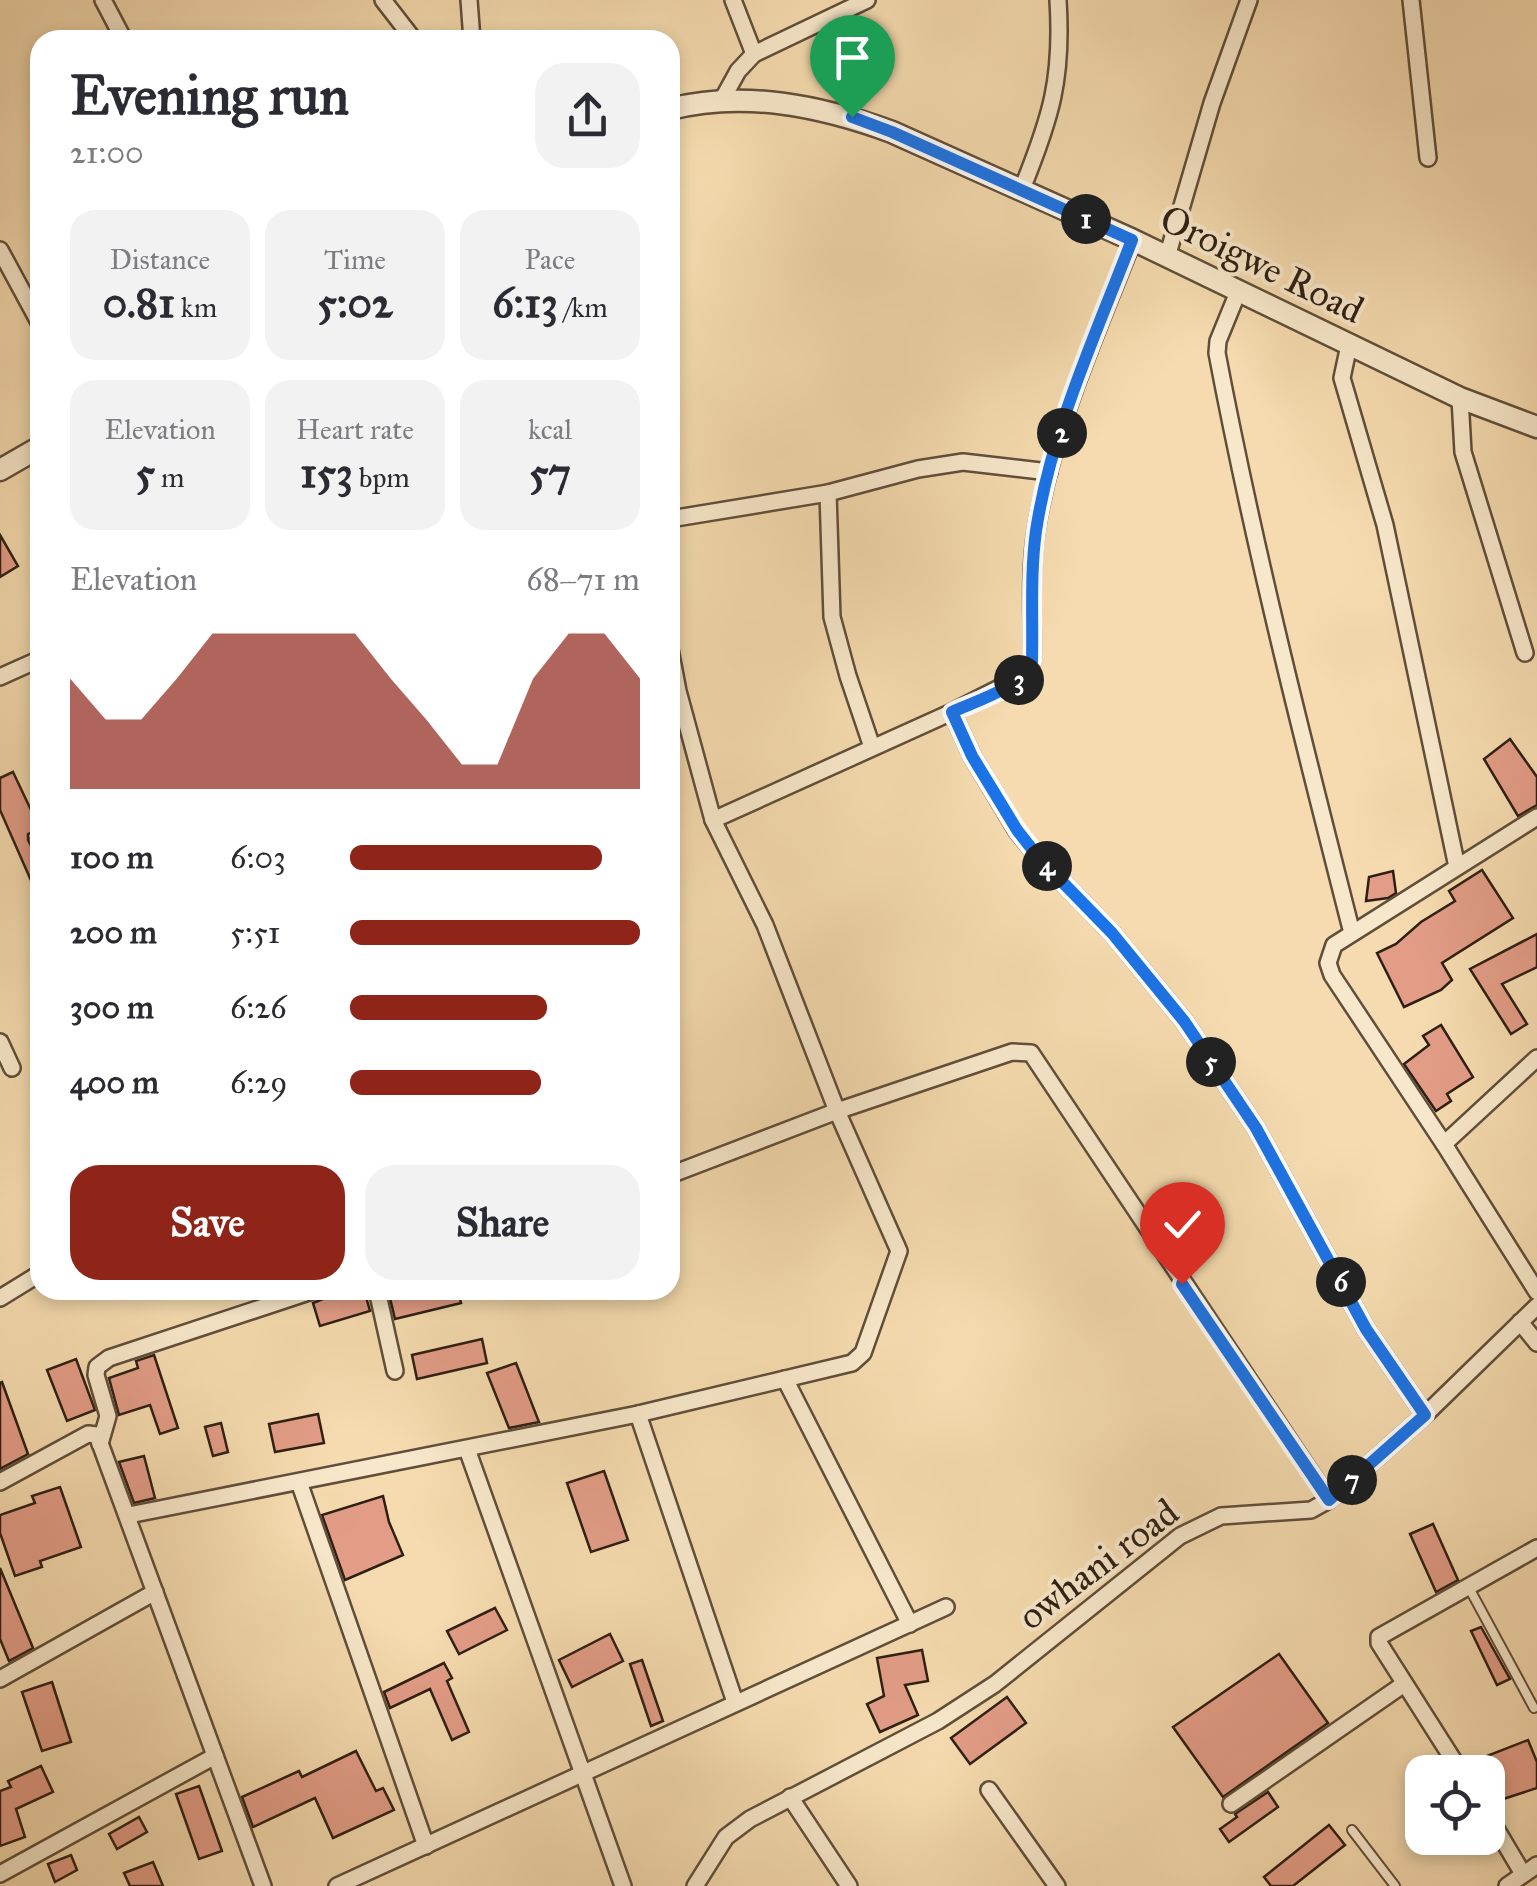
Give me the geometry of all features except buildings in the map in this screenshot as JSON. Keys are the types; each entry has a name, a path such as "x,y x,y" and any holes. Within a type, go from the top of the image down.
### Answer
{"street":[{"path":"103,0 119,30"},
{"path":"383,0 406,30"},
{"path":"469,0 471,30"},
{"path":"732,0 754,54"},
{"path":"722,100 738,71 754,54 868,0"},
{"path":"1022,189 1049,122 1057,87 1058,0"},
{"path":"1167,257 1212,103 1249,0"},
{"path":"1411,0 1428,158"},
{"name":"Oroigwe Road","path":"680,107 722,100 752,100 852,117 1022,189 1460,398 1537,427"},
{"path":"713,820 1027,674 1032,661 1033,554 1049,472 1082,370 1132,240"},
{"path":"0,250 30,306"},
{"path":"1238,292 1218,341 1221,372 1268,592 1352,933"},
{"path":"1348,345 1342,378 1385,525 1457,867"},
{"path":"1460,398 1463,452 1526,654"},
{"path":"0,470 30,453"},
{"path":"680,517 828,493 963,462 1049,472"},
{"path":"828,493 832,617 872,746"},
{"path":"0,677 30,664"},
{"path":"129,1515 638,1414 858,1360 898,1258 897,1245 837,1111 765,924 713,820 680,698"},
{"path":"952,712 972,756 1017,830 1124,947 1184,1021 1246,1113 1366,1329 1425,1415"},
{"path":"1537,817 1352,933 1330,952 1332,976 1537,1292"},
{"path":"0,1042 12,1068"},
{"path":"680,1171 837,1111 1012,1052 1031,1053 1329,1500"},
{"path":"1444,1144 1537,1058"},
{"path":"0,1298 30,1280"},
{"path":"100,1444 108,1416 97,1367 109,1358 285,1300"},
{"path":"379,1300 395,1371"},
{"name":"owhani road","path":"695,1886 726,1837 790,1797 938,1722 996,1684 1180,1536 1221,1516 1310,1510 1329,1500 1425,1415 1537,1306"},
{"path":"1520,1322 1537,1343"},
{"path":"785,1379 910,1624"},
{"path":"638,1414 735,1702"},
{"path":"0,1482 93,1432 129,1515 262,1886"},
{"path":"467,1449 623,1886"},
{"path":"298,1482 426,1846"},
{"path":"1450,1755 1379,1638 1537,1548"},
{"path":"0,1679 154,1592"},
{"path":"337,1886 946,1608"},
{"path":"1231,1804 1404,1684"},
{"path":"0,1874 215,1756"},
{"path":"988,1790 1057,1886"},
{"path":"790,1797 849,1886"},
{"path":"1505,1836 1533,1870 1506,1886"}],"lane":[{"path":"1468,1586 1534,1708"},
{"path":"1352,1830 1395,1886"}],"route":[{"path":"852,117 1132,240 1082,370 1049,472 1033,554 1032,661 1027,674 1014,683 952,712 972,756 1017,830 1112,933 1184,1021 1256,1128 1366,1329 1425,1415 1329,1500 1182,1284"}]}
